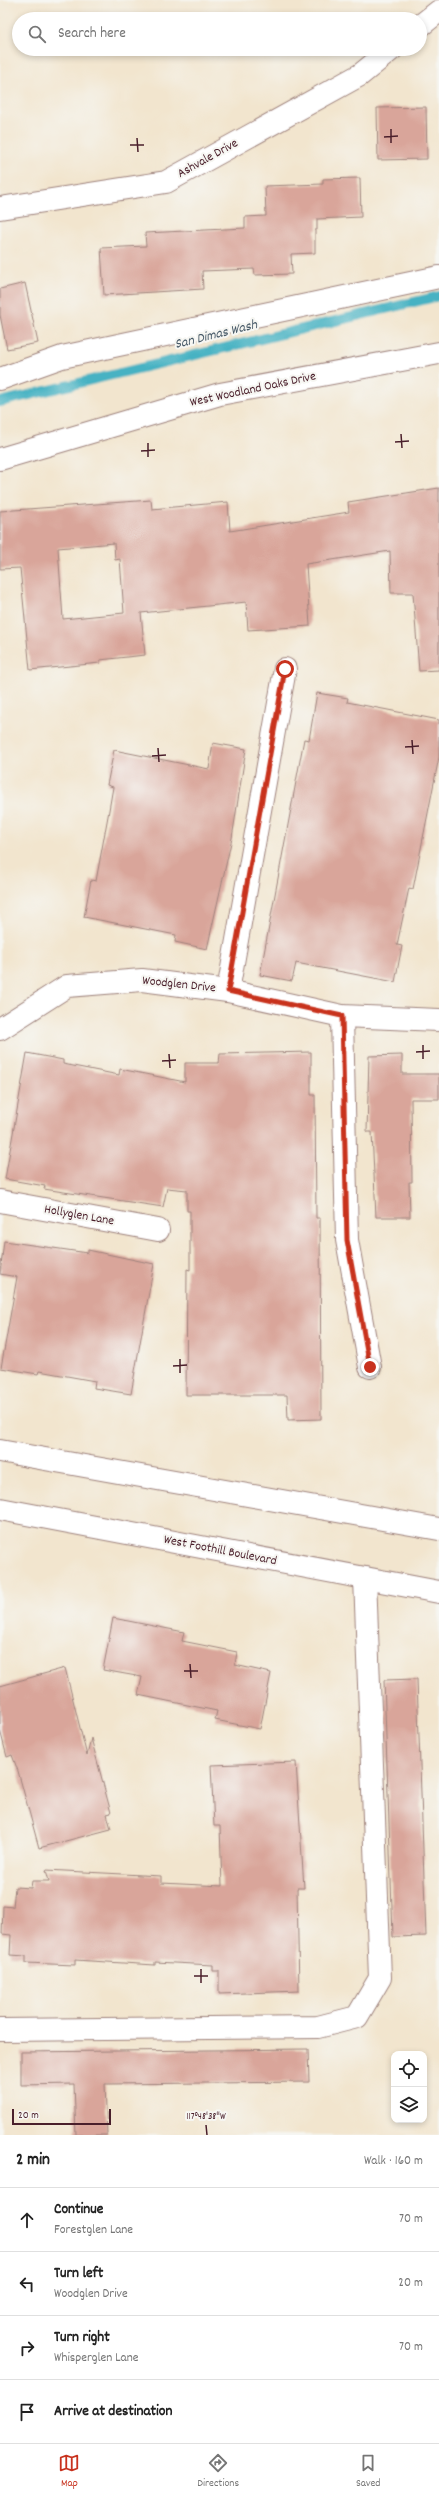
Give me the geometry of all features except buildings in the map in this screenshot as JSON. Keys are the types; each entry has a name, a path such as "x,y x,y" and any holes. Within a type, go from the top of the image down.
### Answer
{"street":[{"path":"427,20 439,10"},
{"name":"Ashvale Drive","path":"0,208 166,182 360,75 383,56"},
{"path":"0,378 62,357 439,277"},
{"name":"West Woodland Oaks Drive","path":"0,459 220,394 439,353"},
{"path":"228,991 285,669"},
{"name":"Woodglen Drive","path":"0,1029 67,986 142,980 228,991 342,1016 439,1020"},
{"path":"342,1016 347,1240 370,1367"},
{"name":"Hollyglen Lane","path":"0,1201 158,1230"},
{"path":"0,1451 439,1529"},
{"name":"West Foothill Boulevard","path":"0,1510 439,1592"},
{"path":"0,2030 318,2027 357,2017 380,1978 366,1578"}],"waterway":[{"name":"San Dimas Wash","path":"0,402 439,296"}],"route":[{"path":"285,669 228,991 342,1016 347,1240 370,1367"}]}
